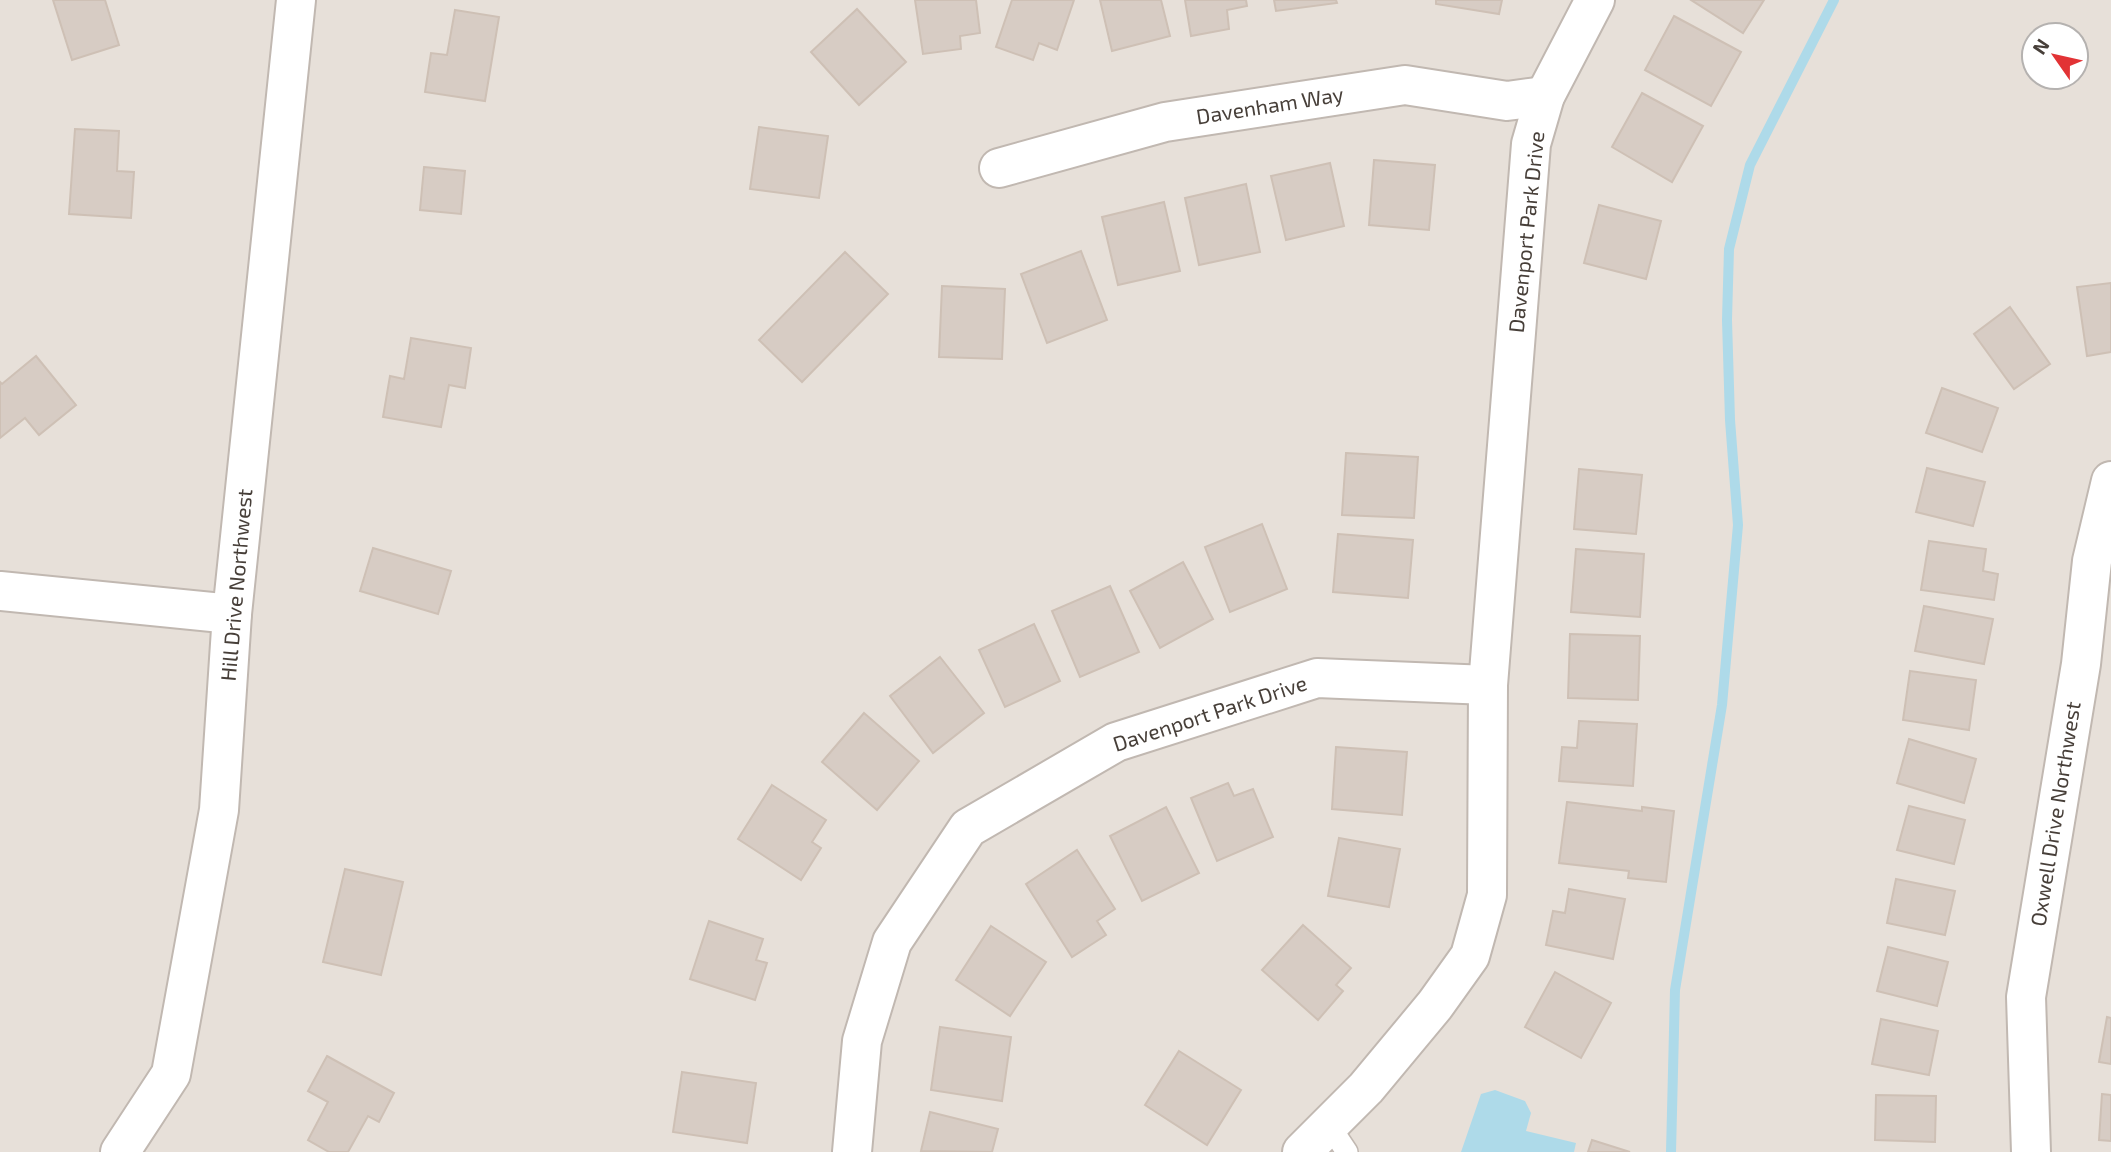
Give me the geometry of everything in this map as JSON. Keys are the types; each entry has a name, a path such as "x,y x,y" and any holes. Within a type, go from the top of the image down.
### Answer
{"street":[{"name":"Hill Drive Northwest","path":"120,1152 171,1074 219,810 232,614 296,0"},
{"name":"Davenport Park Drive","path":"1302,1152 1338,1139 1375,1078 1435,1005 1470,956 1487,895 1488,685 1531,144 1545,96 1595,0"},
{"name":"Davenham Way","path":"999,167 1165,122 1405,85 1507,101 1545,96"},
{"name":"Oxwell Drive Northwest","path":"2031,1152 2026,997 2081,664 2091,561 2111,481"},
{"path":"0,591 232,614"},
{"name":"Davenport Park Drive","path":"852,1152 862,1041 892,942 968,828 1116,742 1317,678 1488,685"}],"shaded area":[{"path":"0,0 2111,0 2111,1152 0,1152"}],"water":[{"path":"1495,1090 1525,1101 1531,1113 1526,1131 1576,1143 1574,1152 1461,1152 1481,1094"}],"building":[{"path":"53,0 105,0 119,45 72,60"},
{"path":"915,0 976,0 980,33 960,36 961,49 923,54"},
{"path":"1012,0 1074,0 1057,50 1039,43 1033,60 996,47"},
{"path":"1100,0 1161,0 1170,36 1112,51"},
{"path":"1185,0 1246,0 1247,6 1227,10 1229,29 1191,36"},
{"path":"1274,0 1336,0 1337,3 1276,11"},
{"path":"1436,0 1502,0 1499,14 1436,4"},
{"path":"1691,0 1764,0 1743,33"},
{"path":"857,9 906,62 859,105 811,52"},
{"path":"455,10 499,17 485,101 425,92 431,53 447,55"},
{"path":"1674,16 1741,52 1711,106 1645,70"},
{"path":"1642,93 1703,126 1672,182 1612,147"},
{"path":"759,127 828,136 819,198 750,189"},
{"path":"75,129 119,131 117,171 134,172 131,218 69,214"},
{"path":"1374,160 1435,165 1429,230 1369,225"},
{"path":"1330,163 1344,226 1286,240 1271,176"},
{"path":"424,167 465,171 461,214 420,210"},
{"path":"1246,184 1260,252 1199,265 1185,198"},
{"path":"1164,202 1180,271 1118,285 1102,217"},
{"path":"1599,205 1661,221 1646,279 1584,263"},
{"path":"1081,251 1107,320 1047,343 1021,274"},
{"path":"845,252 888,294 802,382 759,340"},
{"path":"2111,283 2111,352 2087,356 2077,287"},
{"path":"942,286 1005,289 1002,359 939,357"},
{"path":"2010,307 2050,364 2014,389 1974,334"},
{"path":"411,338 471,348 465,388 449,385 441,427 383,417 390,376 404,379"},
{"path":"36,356 76,405 39,435 25,418 0,438 0,382 2,384"},
{"path":"1942,388 1998,408 1982,452 1926,433"},
{"path":"1346,453 1418,457 1414,518 1342,515"},
{"path":"1927,468 1985,482 1973,526 1916,512"},
{"path":"1579,469 1642,475 1636,534 1574,529"},
{"path":"1262,524 1287,589 1230,612 1205,547"},
{"path":"1338,534 1413,540 1408,598 1333,592"},
{"path":"1929,541 1986,549 1983,571 1998,574 1994,600 1921,590"},
{"path":"373,548 451,571 438,614 360,591"},
{"path":"1576,549 1644,554 1640,617 1571,612"},
{"path":"1183,562 1213,619 1160,648 1130,591"},
{"path":"1110,586 1139,652 1080,677 1052,611"},
{"path":"1924,606 1993,619 1984,664 1915,651"},
{"path":"1034,624 1060,681 1005,707 979,650"},
{"path":"1570,634 1640,636 1638,700 1568,698"},
{"path":"940,657 984,713 933,753 890,696"},
{"path":"1910,671 1976,680 1969,730 1903,720"},
{"path":"864,713 919,761 877,810 822,762"},
{"path":"1579,721 1637,724 1633,786 1559,781 1562,747 1577,748"},
{"path":"1909,739 1976,759 1964,803 1897,783"},
{"path":"1336,747 1407,752 1402,815 1332,809"},
{"path":"1228,783 1234,796 1253,789 1273,837 1217,861 1191,798"},
{"path":"772,785 826,820 812,842 821,848 801,880 738,839"},
{"path":"1567,802 1642,811 1642,807 1674,811 1666,882 1628,878 1629,871 1559,863"},
{"path":"1909,806 1965,820 1954,864 1897,850"},
{"path":"1166,807 1199,873 1142,901 1110,836"},
{"path":"1339,838 1400,849 1389,907 1328,896"},
{"path":"1077,850 1115,909 1097,921 1106,935 1072,957 1026,884"},
{"path":"345,869 403,882 381,975 323,962"},
{"path":"1896,879 1955,891 1945,935 1887,923"},
{"path":"1569,889 1625,899 1613,959 1546,945 1553,911 1565,913"},
{"path":"709,921 763,939 756,960 767,963 755,1000 690,979"},
{"path":"1303,925 1351,968 1336,985 1343,991 1318,1020 1262,970"},
{"path":"991,926 1046,962 1010,1016 956,980"},
{"path":"1888,947 1948,962 1937,1006 1877,991"},
{"path":"1555,972 1611,1003 1581,1058 1525,1027"},
{"path":"2107,1017 2111,1018 2111,1064 2099,1062"},
{"path":"1881,1019 1938,1031 1929,1075 1872,1064"},
{"path":"940,1027 1011,1037 1002,1101 931,1090"},
{"path":"1179,1051 1241,1090 1207,1145 1145,1105"},
{"path":"327,1056 394,1093 379,1122 368,1116 348,1152 329,1152 308,1140 328,1102 308,1091"},
{"path":"682,1072 756,1083 747,1143 673,1132"},
{"path":"2102,1094 2111,1095 2111,1141 2099,1140"},
{"path":"1876,1095 1936,1096 1935,1142 1875,1140"},
{"path":"930,1112 998,1129 992,1152 921,1151"},
{"path":"1592,1140 1630,1152 1588,1152"}],"waterway":[{"path":"1671,1152 1675,990 1722,705 1738,525 1730,420 1727,320 1729,249 1750,165 1834,0"}]}
